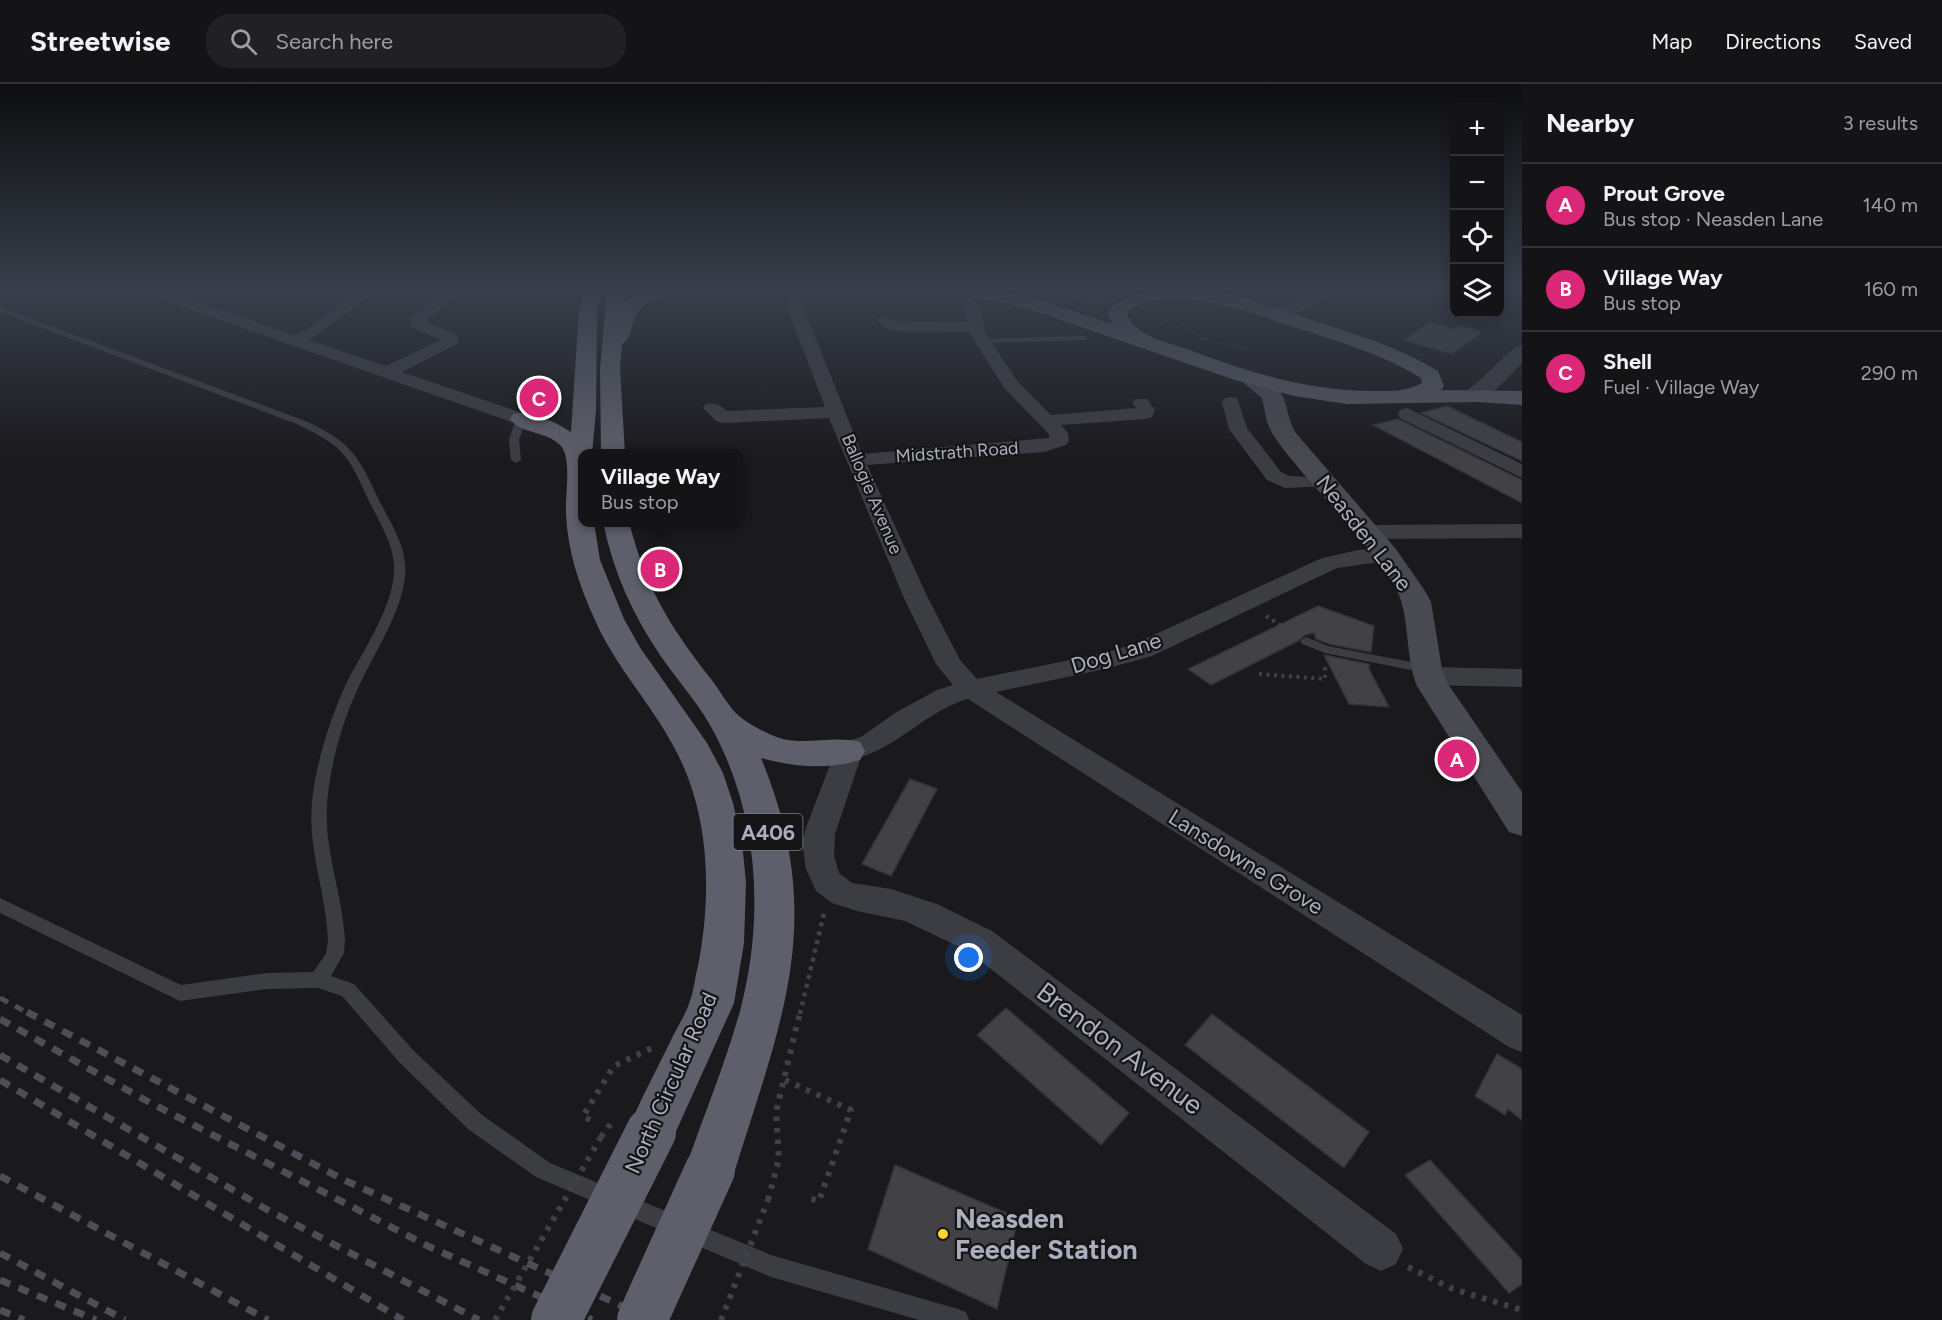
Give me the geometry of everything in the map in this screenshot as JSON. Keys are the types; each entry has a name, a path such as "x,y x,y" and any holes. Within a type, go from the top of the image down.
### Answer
{"highway":[{"name":"North Circular Road","path":"587,348 585,410 594,449"},
{"name":"North Circular Road","path":"597,449 612,348"},
{"name":"A406","path":"610,368 616,348"},
{"path":"521,419 557,419 573,416 585,410"},
{"path":"521,419 554,431 582,449"},
{"name":"North Circular Road","path":"556,1320 651,1132 712,1003 723,943 726,882 723,843 715,803 700,763 690,743 628,653 609,619 581,537 583,527"},
{"name":"A406","path":"617,527 634,586 650,616 725,722 746,760 767,826 775,892 771,965 762,1010 710,1170 642,1320"},
{"path":"725,722 763,747 777,752 825,754 848,752"}],"main road":[{"path":"1165,348 1246,376 1305,392 1409,405 1471,396 1522,398"},
{"path":"1374,348 1522,392"},
{"path":"1381,350 1411,362 1431,375 1433,386 1409,405"},
{"name":"Neasden Lane","path":"1246,376 1263,386 1273,397 1278,422 1285,435 1386,555 1411,591 1416,602 1427,672 1446,709 1518,810"},
{"path":"1276,408 1288,400 1306,396 1348,397"}],"street":[{"path":"318,348 521,419"},
{"path":"386,373 436,348"},
{"name":"Ballogie Avenue","path":"812,348 855,460 915,596 949,664 970,689"},
{"path":"988,348 1011,385 1047,422 1145,414 1146,410 1142,403"},
{"path":"1471,396 1491,382 1522,351"},
{"path":"1231,402 1238,429 1275,476 1285,482 1324,482"},
{"path":"1409,405 1522,472"},
{"path":"712,408 723,417 838,412"},
{"name":"Midstrath Road","path":"855,460 1044,446 1059,441 1058,433 1047,422"},
{"path":"1366,532 1522,531"},
{"name":"Dog Lane","path":"848,752 871,744 930,704 946,696 1105,661 1143,650 1340,559 1386,555"},
{"path":"1427,672 1522,678"},
{"name":"Lansdowne Grove","path":"970,689 1522,1035"},
{"path":"830,902 819,861 818,840 846,764 848,752"},
{"name":"Brendon Avenue","path":"830,902 855,897 891,903 925,914 980,941 1381,1249"}],"lane":[{"path":"103,348 297,420 340,445 355,460 383,518 400,564 384,622 345,700 329,755 318,816 321,862 335,925 334,953 318,980"},
{"path":"516,460 514,440 521,419"},
{"path":"1306,640 1325,649 1427,672"},
{"path":"0,904 180,993 267,981 318,980 348,990 407,1057 475,1122 543,1170 771,1266 958,1320"}],"path":[{"path":"1239,348 1250,350"},
{"path":"1245,603 1306,640"},
{"path":"1258,674 1324,679 1325,649"},
{"path":"721,1320 768,1200 779,1159 776,1112 791,1060 820,932 830,902"},
{"path":"590,1120 583,1116 614,1066 664,1043"},
{"path":"785,1080 851,1110 819,1201 805,1197"},
{"path":"495,1320 601,1137"},
{"path":"1381,1249 1396,1261 1453,1289 1522,1310"}],"building":[{"path":"1430,348 1461,348 1452,354"},
{"path":"1447,406 1522,442 1522,461 1421,413"},
{"path":"1398,419 1522,480 1522,503 1373,425"},
{"path":"1318,606 1374,626 1371,652 1329,644 1316,639 1314,633 1305,635 1298,641 1211,685 1188,669"},
{"path":"1324,655 1369,664 1369,669 1389,707 1349,704"},
{"path":"910,779 937,789 891,876 862,864"},
{"path":"1006,1008 1129,1113 1101,1145 977,1035"},
{"path":"1212,1014 1369,1132 1344,1168 1185,1045"},
{"path":"1497,1054 1522,1069 1522,1120 1508,1109 1505,1115 1475,1096"},
{"path":"1430,1160 1522,1260 1522,1284 1509,1293 1405,1175"},
{"name":"Neasden Feeder Station","path":"895,1165 1018,1218 997,1309 868,1249"}],"railway":[{"path":"0,998 30,1014"},
{"path":"27,1012 344,1180 653,1320"},
{"path":"0,1019 145,1100 430,1247 592,1320"},
{"path":"0,1055 266,1209 479,1320"},
{"path":"0,1080 403,1320"},
{"path":"0,1176 268,1320"},
{"path":"0,1253 125,1320"},
{"path":"0,1280 96,1320"},
{"path":"0,1310 24,1320"}],"place":[{"name":"Shell","path":"539,398"},
{"name":"Village Way","path":"660,569"},
{"name":"Prout Grove","path":"1457,759"},
{"name":"Neasden Feeder Station","path":"943,1234"}]}
